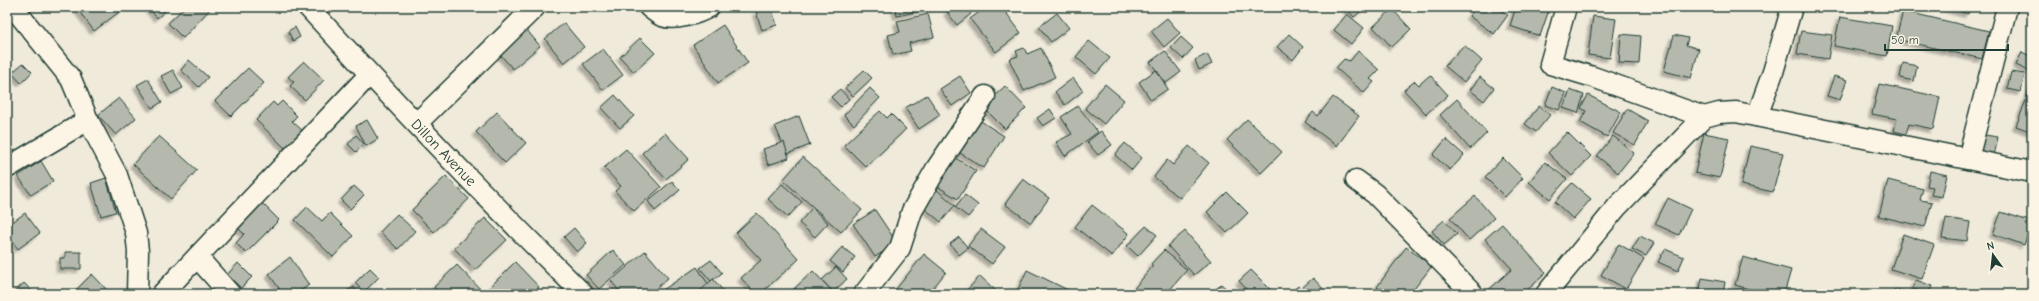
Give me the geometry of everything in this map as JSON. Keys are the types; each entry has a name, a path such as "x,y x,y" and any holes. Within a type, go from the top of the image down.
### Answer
{"street":[{"path":"13,7 71,79 88,120 117,175 132,218 138,251 137,294"},
{"name":"Dillon Avenue","path":"308,7 369,75 501,212 583,294"},
{"path":"416,123 535,7"},
{"path":"649,7 662,16 669,18 697,13 709,7"},
{"path":"1566,7 1550,64 1593,77 1704,117"},
{"path":"1757,116 1773,72 1792,7"},
{"path":"1968,159 2008,7"},
{"path":"162,294 198,258 369,75"},
{"path":"864,294 900,248 912,211 936,169 985,96"},
{"path":"1546,294 1617,207 1704,117 1720,113 1736,112 2032,172"},
{"path":"7,168 88,120"},
{"path":"1356,180 1375,194 1473,294"},
{"path":"198,258 230,294"}],"building":[{"path":"76,7 121,7 123,9 94,31"},
{"path":"148,7 170,7 157,18"},
{"path":"185,7 212,7 183,38 168,23"},
{"path":"771,7 777,25 762,30 756,12"},
{"path":"895,7 936,7 897,16"},
{"path":"955,7 966,7 971,14 957,25 947,12"},
{"path":"986,7 1002,7 1021,33 996,52 970,19"},
{"path":"1345,7 1366,7 1354,17"},
{"path":"1476,7 1497,7 1508,15 1494,34 1469,16"},
{"path":"1516,7 1550,7 1540,36 1510,26"},
{"path":"1943,7 1971,7 1968,14"},
{"path":"1392,9 1411,29 1392,47 1373,27"},
{"path":"1903,11 1989,31 1982,59 1896,39"},
{"path":"1057,13 1069,28 1051,42 1039,27"},
{"path":"928,14 934,37 909,43 911,51 893,55 888,35 900,32 897,21"},
{"path":"1347,14 1364,28 1351,44 1334,30"},
{"path":"1593,16 1616,19 1610,58 1588,55"},
{"path":"1840,17 1892,26 1887,56 1834,46"},
{"path":"1167,18 1180,33 1164,47 1151,31"},
{"path":"564,23 584,47 564,63 545,39"},
{"path":"723,25 748,63 718,83 693,45"},
{"path":"295,27 300,37 293,41 288,31"},
{"path":"526,29 540,46 513,69 498,52"},
{"path":"1801,31 1832,35 1828,59 1797,54"},
{"path":"1289,34 1303,47 1293,60 1277,47"},
{"path":"1621,34 1641,36 1639,64 1619,63"},
{"path":"1674,35 1688,38 1686,45 1699,49 1691,78 1664,71"},
{"path":"1181,37 1193,48 1183,59 1171,48"},
{"path":"640,38 655,53 634,72 620,57"},
{"path":"1089,41 1110,58 1096,74 1076,57"},
{"path":"1464,45 1482,61 1464,82 1445,66"},
{"path":"1024,48 1027,54 1041,48 1055,77 1024,91 1009,59 1018,56 1016,51"},
{"path":"603,49 623,75 603,90 583,64"},
{"path":"1165,51 1181,72 1166,83 1150,62"},
{"path":"1358,51 1379,70 1370,79 1374,82 1364,93 1336,68 1344,59 1350,61"},
{"path":"2022,52 2032,57 2032,65 2029,71 2016,65"},
{"path":"1207,54 1212,64 1199,70 1195,60"},
{"path":"189,60 208,77 199,87 181,70"},
{"path":"304,61 324,80 305,100 290,86 294,82 288,77"},
{"path":"23,63 32,72 21,83 12,73"},
{"path":"1903,63 1917,66 1914,81 1900,78"},
{"path":"248,68 264,83 231,116 215,101"},
{"path":"173,70 183,88 171,94 161,76"},
{"path":"864,70 872,78 853,96 845,88"},
{"path":"1156,70 1168,89 1151,100 1139,82"},
{"path":"2011,72 2025,74 2021,92 2007,89"},
{"path":"1430,75 1448,95 1426,114 1404,90 1415,81 1419,85"},
{"path":"960,76 971,93 952,106 940,89"},
{"path":"1834,76 1847,80 1840,100 1827,96"},
{"path":"1480,77 1494,88 1484,101 1470,90"},
{"path":"1073,78 1083,91 1065,105 1055,92"},
{"path":"148,79 162,102 152,108 137,85"},
{"path":"1105,84 1124,100 1104,124 1085,108"},
{"path":"1879,84 1940,97 1933,129 1909,124 1906,134 1894,131 1897,119 1872,114"},
{"path":"2032,85 2032,132 2016,126"},
{"path":"1005,86 1026,108 1005,129 983,107"},
{"path":"1552,87 1566,93 1559,110 1545,105"},
{"path":"870,88 880,98 854,125 844,115"},
{"path":"840,89 849,99 841,107 831,97"},
{"path":"1570,90 1584,95 1578,113 1563,108"},
{"path":"615,95 634,116 620,128 601,108"},
{"path":"927,95 940,115 919,129 905,108"},
{"path":"1588,95 1621,112 1607,137 1580,122 1586,111 1581,108"},
{"path":"1333,97 1359,116 1337,146 1305,122 1313,112 1318,116"},
{"path":"119,98 136,118 116,135 98,115"},
{"path":"1457,99 1487,133 1470,149 1440,115"},
{"path":"282,101 297,116 292,121 304,132 286,149 256,120 273,102 277,106"},
{"path":"1078,106 1098,132 1065,156 1056,142 1072,134 1061,117"},
{"path":"1539,106 1550,115 1536,132 1525,124"},
{"path":"1050,109 1056,118 1043,126 1037,118"},
{"path":"1627,109 1648,121 1635,145 1613,133"},
{"path":"880,111 887,118 891,114 906,129 866,167 844,145"},
{"path":"497,112 526,143 505,163 476,132"},
{"path":"799,116 810,145 787,154 775,126"},
{"path":"973,116 1004,136 984,168 952,148"},
{"path":"1247,119 1282,152 1261,173 1227,140"},
{"path":"367,120 378,139 366,146 356,126"},
{"path":"1101,131 1112,145 1098,155 1087,142"},
{"path":"1567,132 1591,156 1572,176 1548,153"},
{"path":"665,133 689,159 666,179 642,153"},
{"path":"1704,133 1729,138 1720,178 1695,173"},
{"path":"1978,134 1998,137 1994,156 1975,152"},
{"path":"356,135 364,144 356,152 348,144"},
{"path":"159,136 197,170 171,199 133,164"},
{"path":"1613,136 1634,153 1618,173 1597,156"},
{"path":"1446,139 1464,155 1450,170 1433,155"},
{"path":"784,142 789,158 768,165 763,149"},
{"path":"1125,143 1142,158 1132,170 1115,155"},
{"path":"1189,146 1209,163 1180,198 1154,177 1167,160 1173,165"},
{"path":"1750,146 1783,153 1773,192 1741,185"},
{"path":"626,149 661,187 634,211 615,191 621,186 604,168"},
{"path":"951,155 976,171 958,199 932,183"},
{"path":"803,157 862,210 841,232 783,180"},
{"path":"1503,158 1523,178 1505,197 1485,177"},
{"path":"41,161 53,181 31,195 18,176"},
{"path":"1545,162 1567,179 1550,199 1529,182"},
{"path":"1930,171 1947,175 1942,197 1931,195 1933,187 1927,186"},
{"path":"446,176 469,199 434,232 412,210"},
{"path":"106,178 116,212 101,216 91,183"},
{"path":"1023,179 1049,198 1031,223 1005,204"},
{"path":"1888,180 1923,189 1920,200 1932,202 1925,227 1879,216"},
{"path":"672,181 680,190 655,211 648,201"},
{"path":"1572,183 1591,199 1573,219 1555,202"},
{"path":"782,184 802,202 788,217 768,199"},
{"path":"354,186 364,195 350,209 341,200"},
{"path":"932,186 955,205 941,222 918,203"},
{"path":"1227,192 1248,213 1227,233 1207,212"},
{"path":"965,195 978,205 968,217 955,207"},
{"path":"1475,196 1494,218 1469,240 1450,218"},
{"path":"1668,198 1691,209 1679,235 1655,224"},
{"path":"259,200 279,220 246,253 236,243 244,234 235,225"},
{"path":"1092,205 1129,234 1112,256 1075,227"},
{"path":"307,207 322,221 330,213 353,236 333,257 295,220"},
{"path":"812,208 828,223 815,237 799,223"},
{"path":"875,210 897,243 875,257 853,224"},
{"path":"2001,212 2032,222 2024,245 1993,234"},
{"path":"25,213 40,233 18,249 7,234 7,226"},
{"path":"757,213 799,259 760,294 756,294 741,278 761,260 736,233"},
{"path":"397,214 415,231 398,249 380,232"},
{"path":"485,218 507,240 475,270 454,248"},
{"path":"1946,218 1970,222 1967,241 1942,238"},
{"path":"1444,220 1457,234 1444,245 1432,231"},
{"path":"1502,224 1546,273 1523,294 1484,294 1512,269 1485,239"},
{"path":"1146,226 1157,235 1138,256 1127,246"},
{"path":"574,228 587,243 577,252 564,237"},
{"path":"981,229 1005,247 992,264 968,246"},
{"path":"1185,231 1211,261 1194,275 1168,246"},
{"path":"1903,234 1934,245 1922,279 1891,269"},
{"path":"1640,236 1654,243 1646,256 1632,249"},
{"path":"959,237 968,248 959,255 950,244"},
{"path":"1619,244 1644,259 1626,289 1601,275"},
{"path":"842,247 855,257 843,272 830,261"},
{"path":"1406,247 1432,266 1410,294 1386,294 1377,287"},
{"path":"1665,249 1684,257 1678,271 1658,262"},
{"path":"613,250 626,265 599,289 586,275"},
{"path":"1164,250 1187,270 1166,294 1134,294 1131,292 1153,266 1151,264"},
{"path":"645,251 668,278 650,294 622,294 611,281"},
{"path":"65,252 81,252 81,269 60,269 60,258 65,258"},
{"path":"924,254 946,272 928,294 892,294"},
{"path":"290,257 309,285 296,294 283,294 269,274"},
{"path":"1743,257 1791,270 1784,294 1766,294 1735,285"},
{"path":"711,260 722,273 711,281 700,268"},
{"path":"515,262 539,287 532,294 497,294 490,287"},
{"path":"238,263 252,277 241,288 227,275"},
{"path":"457,265 485,294 431,294 436,290 434,287"},
{"path":"697,267 710,287 699,294 657,294"},
{"path":"836,267 847,279 833,292 822,280"},
{"path":"370,268 379,277 364,292 355,283"},
{"path":"1027,270 1070,291 1069,294 1016,294"},
{"path":"1251,270 1270,289 1265,294 1251,294 1239,281"},
{"path":"813,271 833,292 831,294 800,294 795,288"},
{"path":"92,274 108,291 104,294 72,294"},
{"path":"980,276 996,291 993,294 970,294 966,291"},
{"path":"1313,278 1328,294 1289,294 1298,286 1301,289"},
{"path":"1702,278 1725,282 1723,294 1699,294"},
{"path":"713,279 726,294 697,294"},
{"path":"1916,280 1932,286 1929,294 1912,289"},
{"path":"24,283 35,294 12,294"},
{"path":"1221,284 1232,294 1212,294"},
{"path":"354,287 357,294 341,294"},
{"path":"795,288 800,294 788,294"},
{"path":"1895,289 1915,294 1893,294"}]}
